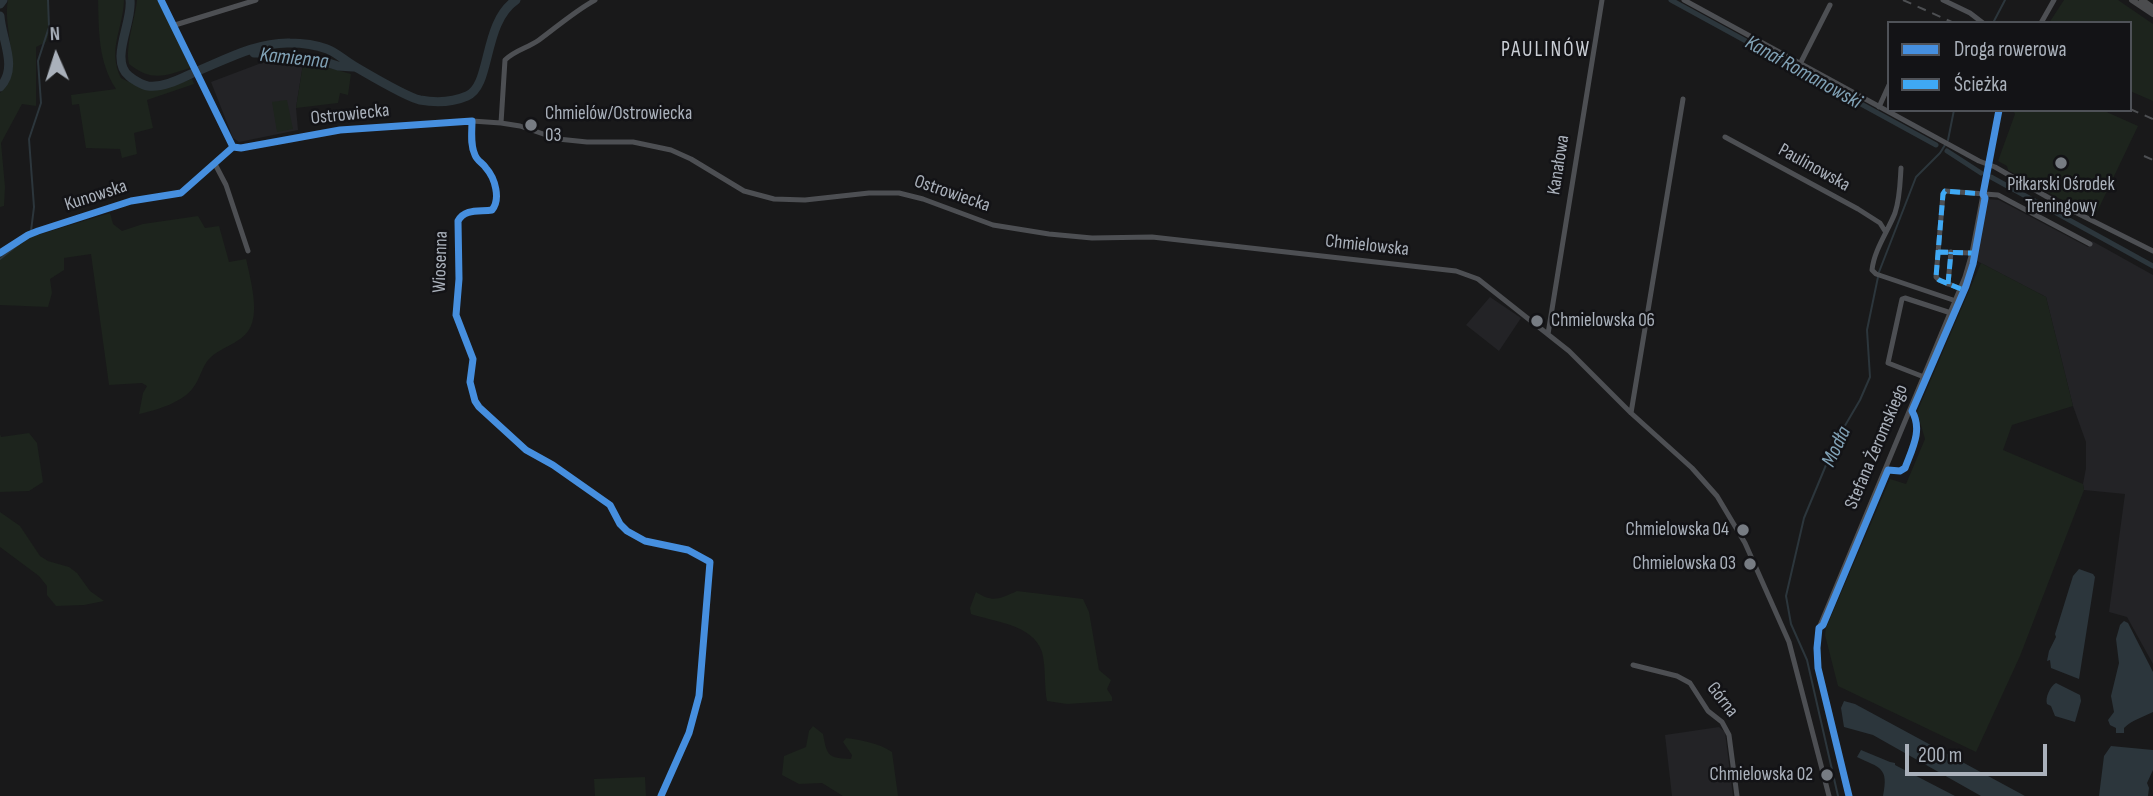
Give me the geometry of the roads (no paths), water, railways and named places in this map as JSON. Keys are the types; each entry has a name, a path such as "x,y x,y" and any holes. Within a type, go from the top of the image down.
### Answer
{"main road":[{"path":"2132,0 2153,14"},
{"path":"2142,0 2153,9"}],"street":[{"path":"161,0 233,147"},
{"path":"175,25 256,0"},
{"path":"501,122 505,60 512,53 538,41 595,0"},
{"name":"Kanałowa","path":"1548,334 1602,0"},
{"path":"1684,0 1887,111"},
{"path":"1943,0 1956,2 1980,21"},
{"path":"2042,21 2054,0"},
{"path":"1800,64 1829,5"},
{"path":"1879,107 1887,89"},
{"path":"1631,413 1683,99"},
{"path":"1888,112 2153,251"},
{"name":"Stefana Żeromskiego","path":"1849,796 1818,668 1817,638 1822,617 1961,289 1972,253 1999,112"},
{"name":"Ostrowiecka","path":"233,147 340,130 472,121 501,122 558,139 632,142 671,150 744,191 763,197 805,200 869,193 899,193 993,225 1049,234"},
{"name":"Wiosenna","path":"472,121 475,157 486,167 497,198 497,204 492,210 467,212 458,221 459,279 456,315 473,359 470,382 474,401 526,450 553,465 610,505 620,524 634,536 688,551 710,562 699,696 689,733 661,796"},
{"name":"Paulinowska","path":"1725,137 1858,209 1880,223 1885,231"},
{"name":"Kunowska","path":"0,253 30,234 131,201 181,193 233,147"},
{"path":"215,164 229,194 248,251"},
{"path":"1901,168 1898,201 1872,265 1873,272 1956,301"},
{"path":"1961,289 1939,281 1936,277 1945,191 1998,195 2090,244"},
{"name":"Chmielowska","path":"1049,234 1092,238 1152,237 1462,272 1478,279 1548,334 1692,468 1731,518 1789,642 1829,796"},
{"path":"1938,252 1972,253"},
{"path":"1948,284 1951,252"},
{"path":"1924,377 1888,363 1902,299 1951,313"},
{"name":"Górna","path":"1633,665 1677,676 1690,683 1709,711 1722,722 1729,735 1737,796"}],"waterway":[{"name":"Kamienna","path":"0,4 3,0"},
{"path":"31,231 34,207 29,139 41,103 38,61 49,27 48,0"},
{"name":"Kamienna","path":"130,0 121,60 123,69 129,76 146,85 160,86 252,49 294,43 327,49 406,95 438,102 462,98 475,90 498,23 505,10 516,0"},
{"name":"Kanał Romanowski","path":"1671,0 1936,145"},
{"name":"Modła","path":"1994,21 2005,0"},
{"name":"Kamienna","path":"0,16 9,62 8,71 0,87"},
{"name":"Kamienna","path":"254,53 288,59 316,59 338,66 353,67"},
{"name":"Modła","path":"1948,140 1954,112"},
{"name":"Modła","path":"1879,272 1916,177 1945,145"},
{"name":"Kanał Romanowski","path":"1947,151 1981,173"},
{"name":"Kanał Romanowski","path":"1991,177 2153,266"},
{"path":"0,259 19,244"},
{"name":"Modła","path":"1838,796 1807,660 1791,624 1786,596 1804,518 1836,441 1870,377 1867,330 1878,277"}],"railway":[{"path":"1903,0 1950,21"},
{"path":"2132,110 2153,119"},
{"path":"2144,156 2153,160"}],"place":[{"name":"Chmielów/Ostrowiecka 03","path":"531,125"},
{"name":"Piłkarski Ośrodek Treningowy","path":"2061,163"},
{"name":"Chmielowska 06","path":"1537,321"},
{"name":"Chmielowska 04","path":"1743,530"},
{"name":"Chmielowska 03","path":"1750,564"},
{"name":"Chmielowska 02","path":"1827,775"}],"district":[{"name":"PAULINÓW","path":"1546,51"}]}
